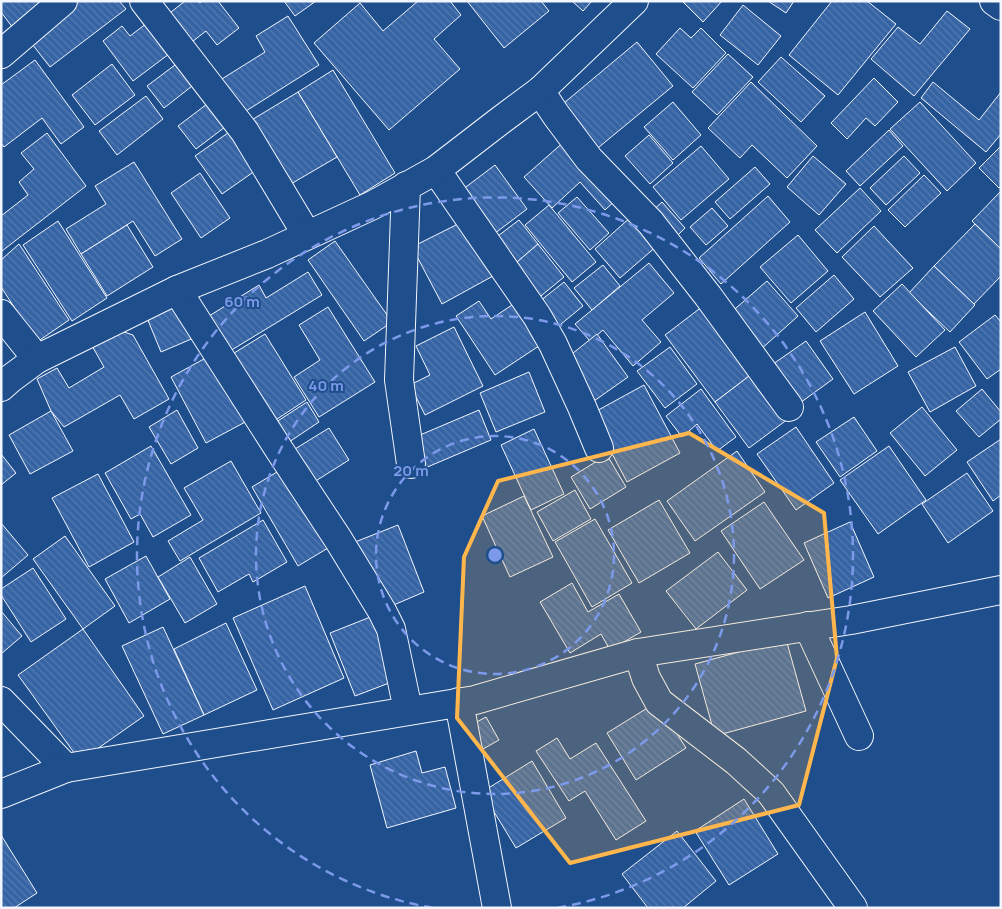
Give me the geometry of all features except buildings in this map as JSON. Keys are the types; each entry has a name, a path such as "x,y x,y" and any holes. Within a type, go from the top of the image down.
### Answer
{"street":[{"path":"1,54 63,1"},
{"path":"144,1 245,132 307,235"},
{"path":"1,387 37,359 177,290 267,254 373,205 436,170 540,91 634,1"},
{"path":"994,1 1001,6"},
{"path":"540,91 589,159 652,223 789,406"},
{"path":"436,170 537,316 553,344 599,448"},
{"path":"396,192 399,380 411,464"},
{"path":"177,290 382,610 391,629 408,710"},
{"path":"1,314 37,359"},
{"path":"1,794 66,768 475,700 638,653 851,620 1001,590"},
{"path":"808,626 859,736"},
{"path":"638,653 646,678 659,702 736,761 771,793 853,908"},
{"path":"1,701 66,768"},
{"path":"459,702 497,908"}],"highlighted area":[{"path":"689,433 824,513 837,658 799,805 570,863 457,718 464,557 498,481"}]}
